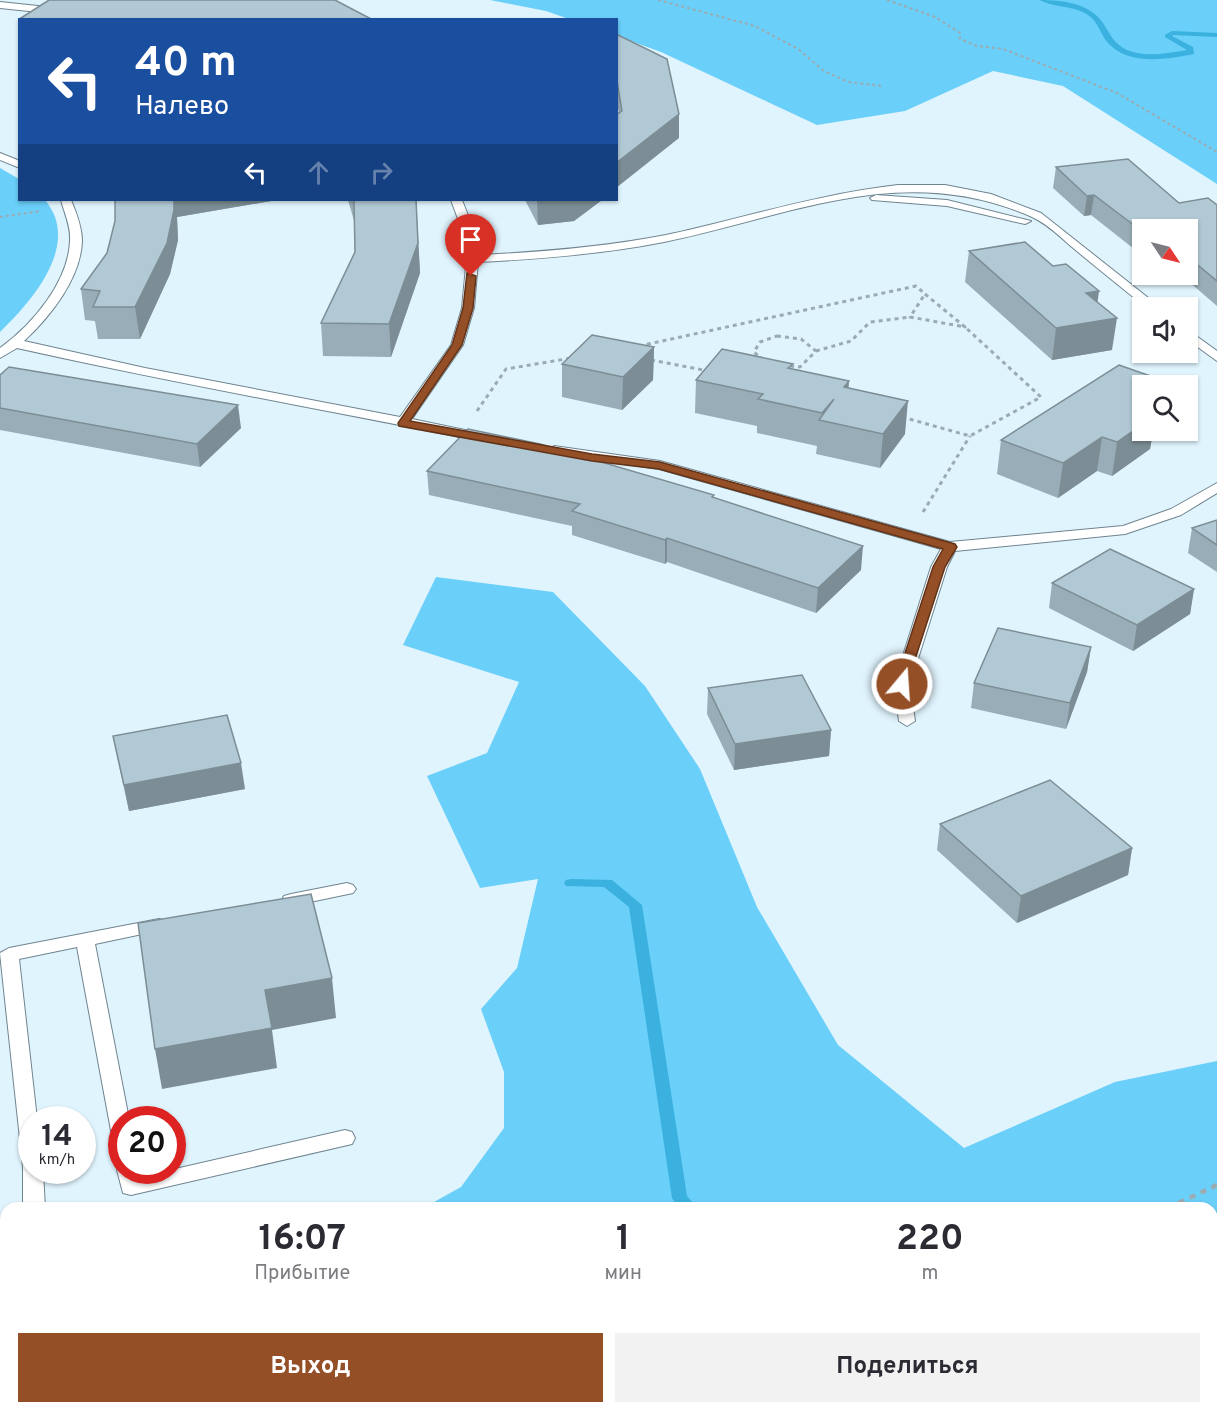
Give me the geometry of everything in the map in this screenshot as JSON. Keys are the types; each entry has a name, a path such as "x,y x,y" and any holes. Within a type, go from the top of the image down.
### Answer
{"lane":[{"path":"0,5 69,12"},
{"path":"0,18 16,7"},
{"path":"0,156 18,164"},
{"path":"472,259 606,248 664,238 819,198 899,187 933,187 968,191 1039,215 1141,297"},
{"path":"403,423 457,345 468,308 474,246 456,201"},
{"path":"0,354 18,344 48,304 68,271 76,242 67,203"},
{"path":"1198,342 1217,357"},
{"path":"18,344 494,440"},
{"path":"538,448 660,465 951,547 1125,530 1176,512 1217,487"},
{"path":"907,721 902,684 939,567 951,547"},
{"path":"268,904 347,889"},
{"path":"26,1106 9,954 177,922"},
{"path":"86,939 117,1106"},
{"path":"186,1174 345,1138"},
{"path":"33,1184 34,1202"},
{"path":"130,1184 131,1187 144,1184"}],"path":[{"path":"658,0 755,26 798,49 824,71 848,82 882,86"},
{"path":"888,0 916,9 954,27 960,33 960,39 974,45 1003,49 1117,93 1217,152"},
{"path":"0,217 67,203"},
{"path":"641,352 637,346 916,286 965,327 1041,397 970,436 909,535"},
{"path":"910,317 925,294"},
{"path":"816,351 801,339 777,336 760,342 754,352 767,364 800,367 816,351 851,341 870,322 910,317 965,327"},
{"path":"462,435 506,369 576,357"},
{"path":"644,358 714,372"},
{"path":"894,414 970,436"},
{"path":"1181,1202 1217,1185"}],"shaded area":[{"path":"490,0 1217,0 1217,184 1063,86 993,71 905,111 817,125 661,52 618,36 618,18 566,18 546,11"},
{"path":"0,168 18,178 18,201 46,201 55,217 58,235 55,253 38,288 0,332"},
{"path":"436,577 553,592 645,686 700,769 757,907 838,1045 964,1148 1115,1082 1217,1061 1217,1202 434,1202 461,1187 504,1128 504,1072 481,1009 517,968 538,879 480,888 427,776 487,753 519,682 403,645"}],"building":[{"path":"49,0 335,0 369,18 21,18"},
{"path":"618,35 667,59 679,114 618,161 618,114 622,111 618,87"},
{"path":"1128,159 1179,203 1208,198 1217,205 1217,281 1198,265 1198,219 1132,219 1132,224 1094,195 1087,196 1056,167"},
{"path":"115,201 174,201 167,243 135,307 93,307 100,291 81,289 107,253 115,221"},
{"path":"354,201 416,201 418,243 389,324 321,323 355,252"},
{"path":"1025,242 1053,266 1066,264 1099,291 1086,293 1117,318 1056,328 969,251"},
{"path":"592,335 654,347 623,377 562,364"},
{"path":"722,349 793,364 788,368 849,381 844,387 908,401 883,434 819,420 834,399 822,413 758,399 763,394 696,380"},
{"path":"1119,365 1148,375 1132,375 1132,432 1117,442 1102,437 1063,463 1001,440"},
{"path":"9,367 238,405 197,444 0,408 0,375"},
{"path":"468,429 540,444 714,495 712,497 863,546 818,588 667,538 665,540 572,511 580,504 427,471"},
{"path":"1217,520 1217,545 1192,528"},
{"path":"1110,549 1194,589 1137,625 1052,583"},
{"path":"998,628 1091,647 1070,703 974,683"},
{"path":"802,675 831,730 735,744 708,688"},
{"path":"227,715 241,763 124,785 113,736"},
{"path":"1050,780 1132,848 1021,896 940,824"},
{"path":"311,894 332,978 265,990 272,1028 155,1049 138,923"}],"waterway":[{"path":"1043,0 1088,12 1096,18 1114,45 1122,51 1141,56 1191,52 1190,49 1167,36 1172,33 1217,35"},
{"path":"571,883 607,883 635,905 672,1152 680,1198 684,1202"}],"route":[{"path":"471,276 468,308 457,345 403,423 592,457 660,465 951,547 939,567 902,684"}]}
